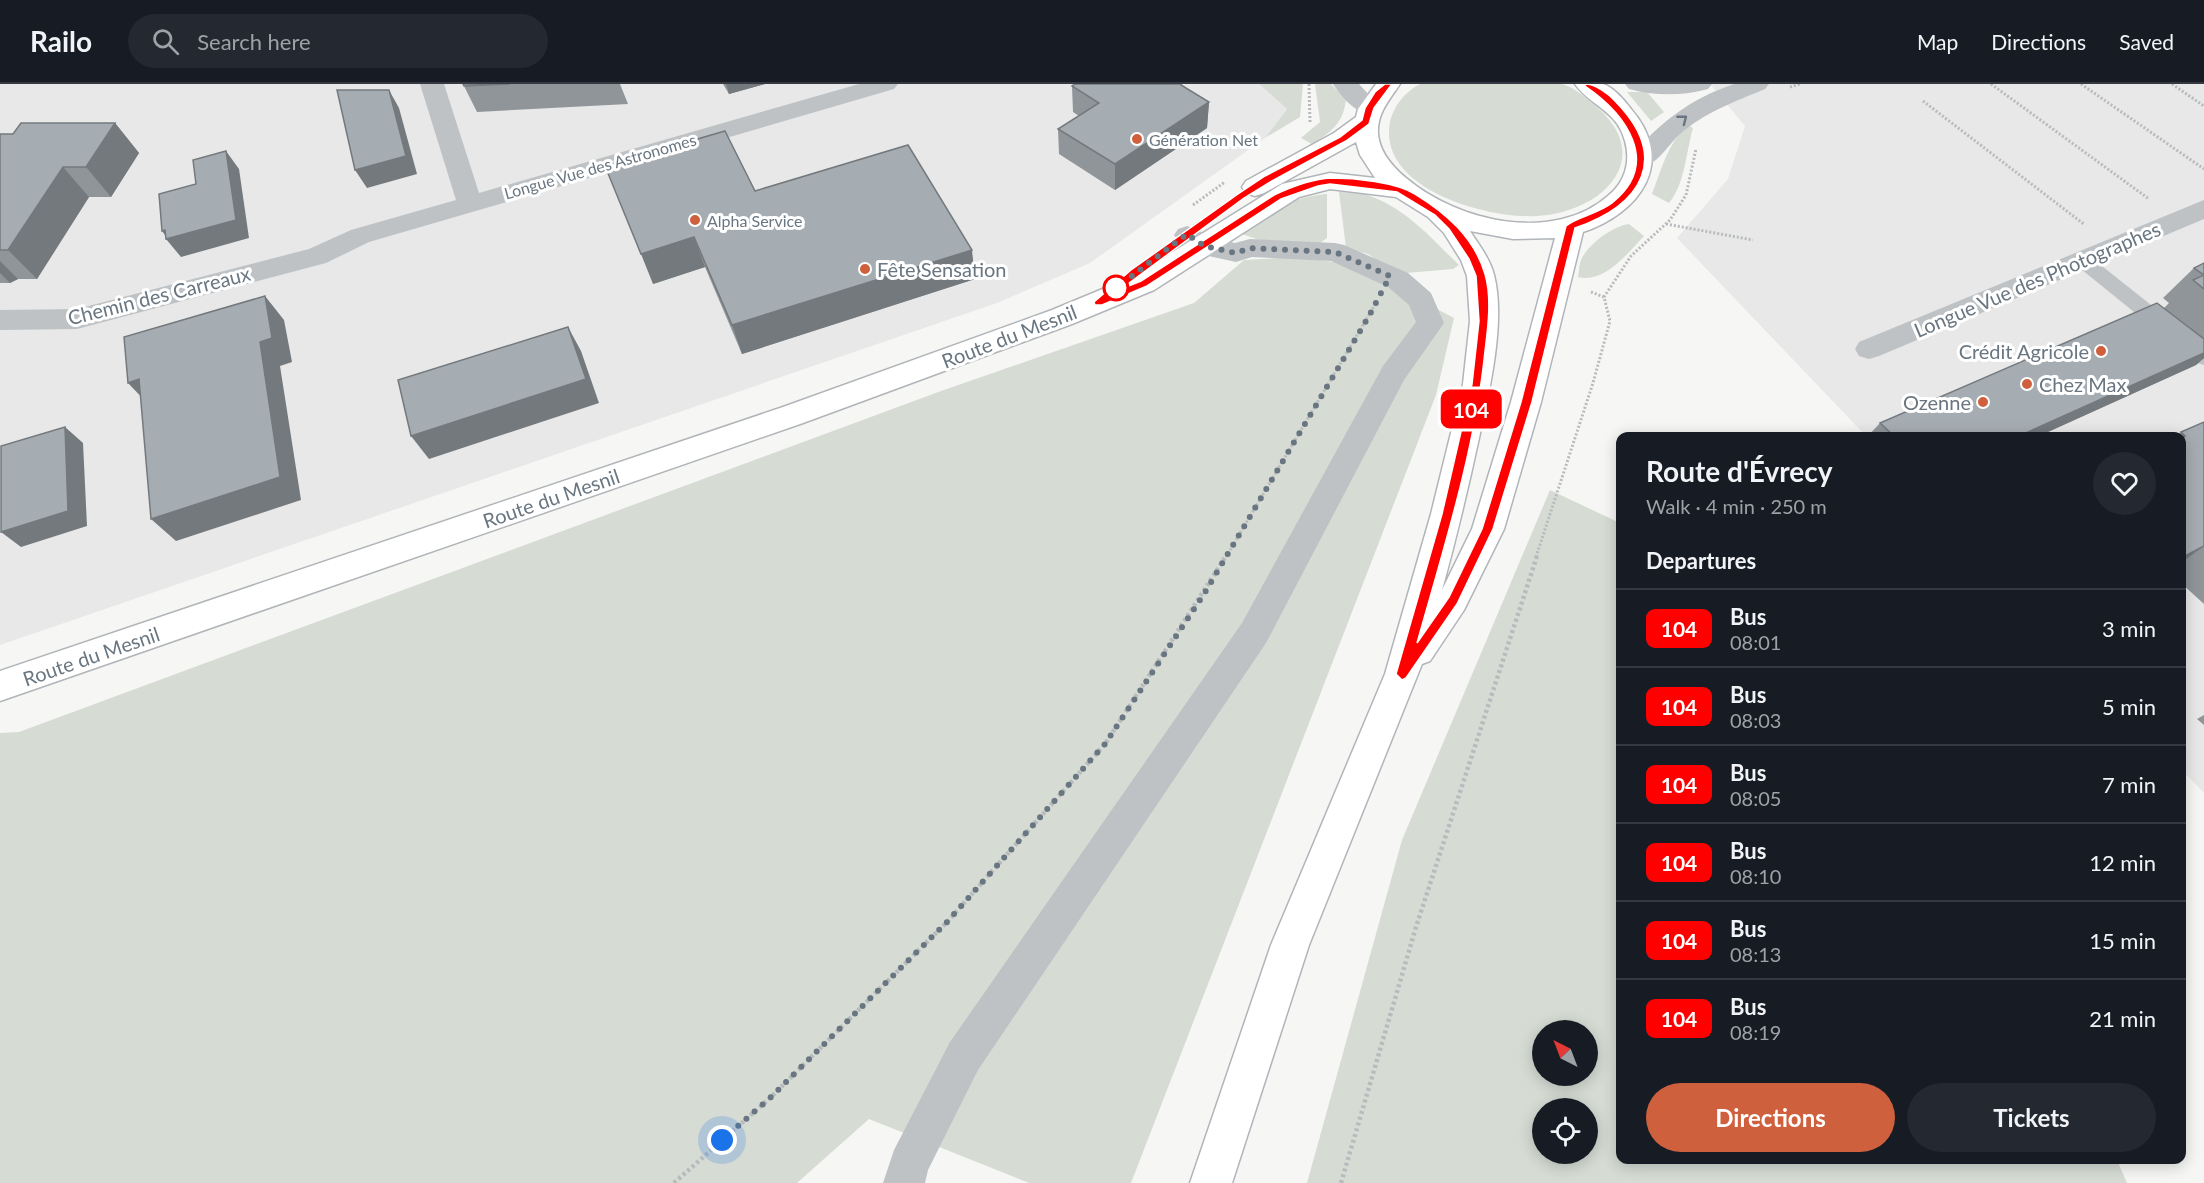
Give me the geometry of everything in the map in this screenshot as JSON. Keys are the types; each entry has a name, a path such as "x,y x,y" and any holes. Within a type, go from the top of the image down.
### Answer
{"main road":[{"name":"Route du Mesnil","path":"0,686 793,415 974,350 1144,283 1268,178 1343,139 1368,115 1378,94 1388,84"},
{"path":"1368,115 1366,139 1372,156 1383,173 1399,189 1438,212 1470,223 1504,230 1539,230 1570,226 1594,218 1614,206 1629,193 1638,177 1641,160 1637,138 1626,117 1607,97 1587,84"},
{"name":"Route du Mesnil","path":"1195,240 1291,190 1330,181 1399,189"},
{"path":"1211,1183 1290,945 1402,674 1450,503 1477,384 1484,321 1481,276 1474,258 1453,226 1438,212"},
{"path":"1402,674 1453,600 1488,529 1526,402 1570,226"}],"street":[{"path":"432,84 470,204"},
{"name":"Longue Vue des Astronomes","path":"316,256 360,236 886,84"},
{"path":"1346,84 1368,115"},
{"path":"1637,84 1700,84"},
{"path":"1641,160 1661,138 1706,103 1757,84"},
{"name":"Longue Vue des Photographes","path":"1869,349 2204,209"},
{"path":"904,1183 909,1165 964,1056 1254,633 1393,374 1430,323 1421,300 1398,280 1335,252 1250,248 1236,253 1195,240"},
{"name":"Chemin des Carreaux","path":"0,320 77,319 316,256"}],"lane":[{"path":"2082,260 2204,357"}],"path":[{"path":"1308,124 1311,118 1309,84"},
{"path":"1991,84 2150,200"},
{"path":"2081,84 2204,169"},
{"path":"2172,84 2204,106"},
{"path":"1923,101 2086,226"},
{"path":"1341,1183 1416,927 1593,383 1610,321 1604,297 1631,256 1665,224 1686,195 1697,140"},
{"path":"1665,224 1711,232 1737,240 1753,240"},
{"path":"674,1183 770,1098 947,922 1105,744 1204,594 1369,316 1390,276"}],"shaded area":[{"path":"0,84 1259,84 1287,109 1265,138 1090,263 997,303 0,645"},
{"path":"1259,84 1303,84 1300,117 1265,138 1287,109"},
{"path":"1315,84 1331,84 1346,99 1343,114 1335,126 1312,144 1301,138 1320,122"},
{"path":"1420,84 1561,84 1569,87 1589,100 1612,123 1621,142 1622,161 1615,178 1602,192 1583,204 1561,212 1537,216 1516,216 1492,212 1440,195 1418,182 1401,165 1391,145 1390,122 1394,110 1405,95"},
{"path":"1710,84 2204,84 2204,793 2186,774 2186,432 1862,432 1677,238 1728,179 1745,126"},
{"path":"1627,92 1647,92 1664,112 1651,121"},
{"path":"1688,125 1693,128 1684,167 1679,187 1669,203 1652,194 1670,149"},
{"path":"1339,192 1367,195 1394,207 1417,225 1459,265 1453,269 1406,273 1389,268 1368,254 1346,248"},
{"path":"1327,194 1327,238 1320,243 1265,242 1242,234 1250,225 1280,206 1303,198"},
{"path":"1629,224 1644,236 1631,251 1606,272 1588,278 1578,277 1581,260 1590,247 1609,232"},
{"path":"1300,257 1353,265 1454,318 1436,395 1131,1183 1029,1183 869,1119 797,1183 0,1183 0,733 19,732 941,391 1194,303 1244,260"},
{"path":"1550,490 1616,521 1616,1164 2119,1164 2127,1183 1307,1183 1402,840"}],"building":[{"path":"463,84 510,84 464,86"},
{"name":"Génération Net","path":"1075,84 1181,84 1209,102 1115,164 1058,129 1099,103 1072,86"},
{"path":"337,90 389,90 406,156 355,170"},
{"path":"21,123 115,123 86,167 63,167 8,250 0,250 0,134 13,134"},
{"path":"725,131 755,191 908,145 972,250 732,325 694,237 641,254 605,166"},
{"path":"226,151 236,220 166,239 165,230 162,231 159,194 196,184 193,160"},
{"path":"2204,263 2204,275 2194,268"},
{"path":"2204,275 2204,289 2193,280"},
{"path":"265,296 272,338 260,342 280,477 151,519 139,379 128,383 124,337"},
{"path":"2157,303 2204,339 2204,353 2028,432 1890,432 1880,423"},
{"path":"568,327 586,379 411,436 398,380"},
{"path":"2204,422 2204,546 2186,555 2186,432 2181,432"},
{"path":"65,427 68,511 1,532 1,446"}],"bus line":[{"name":"104","path":"1388,84 1369,108 1366,122 1343,139 1268,178 1241,196 1135,272 1099,302 1144,283 1278,197 1291,190 1318,183 1330,181 1399,189 1417,202 1438,212 1453,226 1474,258 1481,276 1484,321 1477,384 1447,514 1402,674 1453,600 1488,529 1507,472 1526,402 1558,282 1570,226 1594,218 1614,206 1629,193 1638,177 1641,160 1637,138 1626,117 1607,97 1588,84"}],"place":[{"name":"Génération Net","path":"1137,139"},
{"name":"Alpha Service","path":"695,220"},
{"name":"Fête Sensation","path":"865,269"},
{"name":"Crédit Agricole","path":"2101,351"},
{"name":"Chez Max","path":"2027,384"},
{"name":"Ozenne","path":"1983,402"}],"route":[{"path":"722,1140 770,1098 947,922 1105,744 1204,594 1369,316 1390,276 1335,252 1250,248 1236,253 1204,246 1187,234 1116,288"}]}
